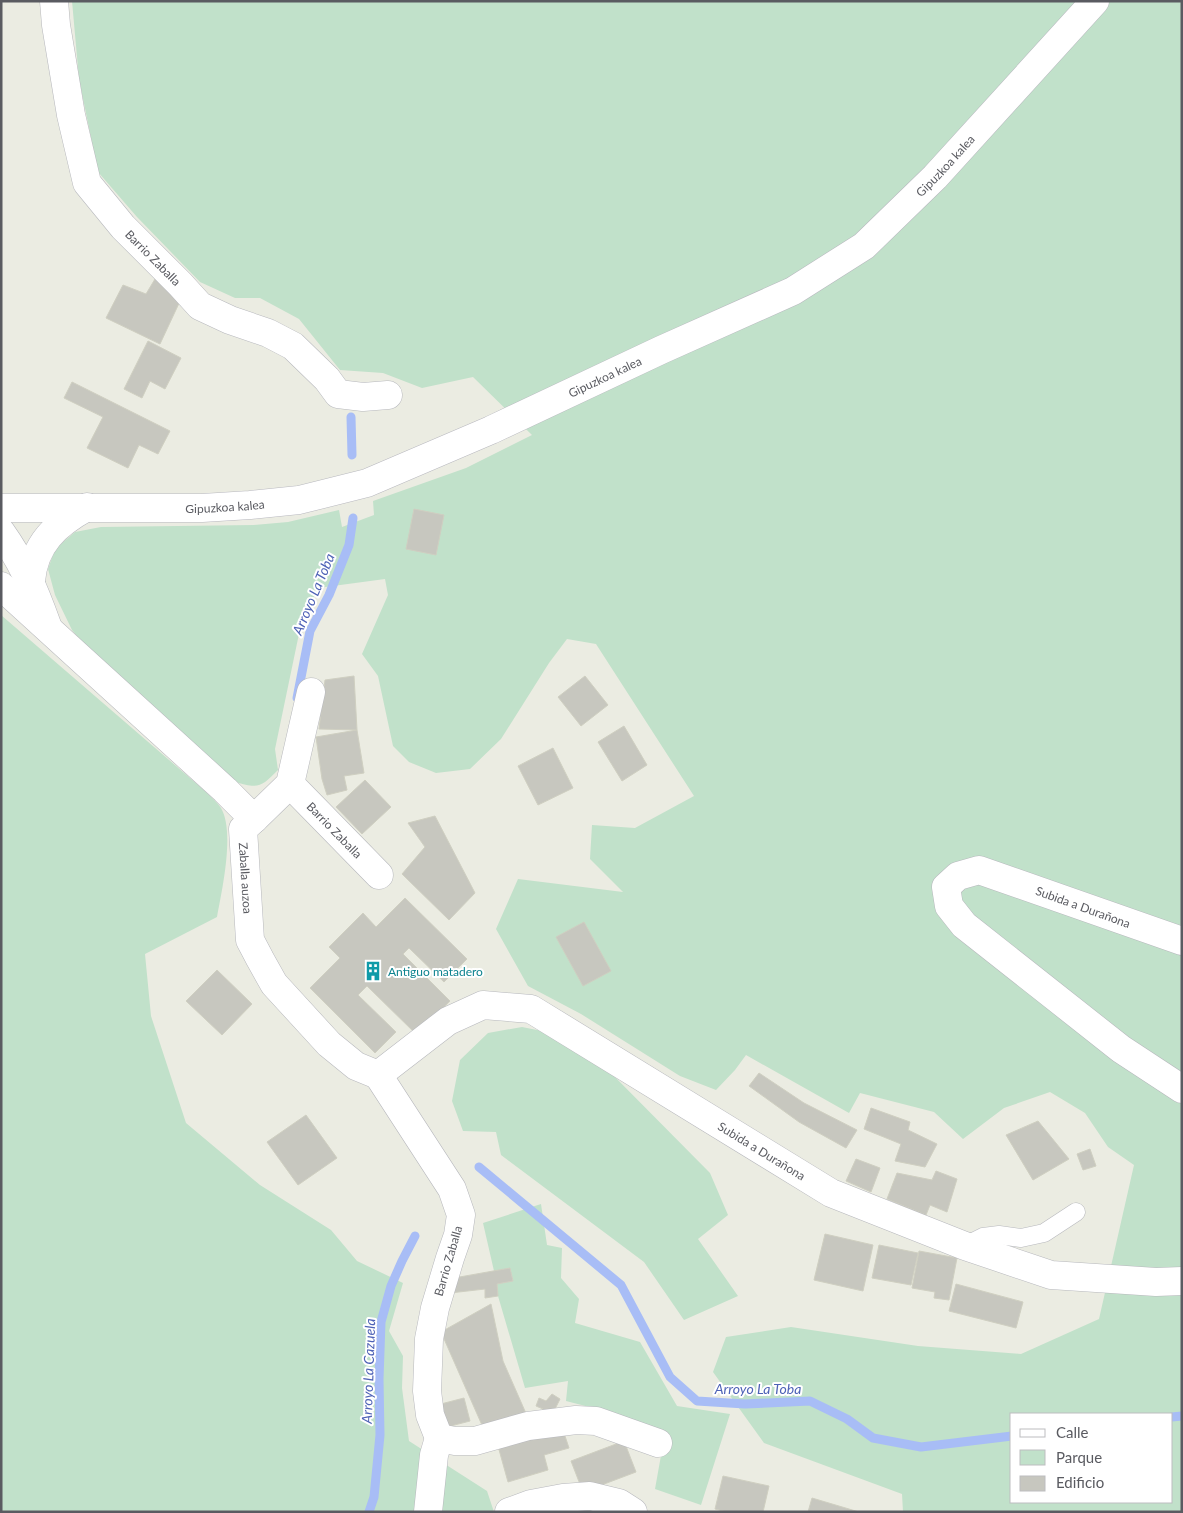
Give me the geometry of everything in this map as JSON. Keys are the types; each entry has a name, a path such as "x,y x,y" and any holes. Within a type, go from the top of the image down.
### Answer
{"street":[{"name":"Barrio Zaballa","path":"54,1 56,25 71,115 87,183 123,227 200,306 230,320 268,333 293,346 327,379 338,394 363,397 388,395"},
{"name":"Gipuzkoa kalea","path":"1,508 202,508 250,505 299,500 367,483 491,430 652,354 793,291 864,246 935,177 1095,1"},
{"path":"31,581 32,568 48,537 58,526 87,507"},
{"path":"1,532 15,550 31,581 49,628"},
{"path":"1,586 225,790 254,819 290,784 311,692"},
{"name":"Barrio Zaballa","path":"290,784 378,875"},
{"name":"Zaballa auzoa","path":"254,819 243,829 250,940 274,984 329,1044 356,1066 378,1075"},
{"name":"Subida a Durañona","path":"1182,941 979,870 958,876 946,888 949,906 964,925 1121,1049 1182,1089"},
{"name":"Subida a Durañona","path":"378,1075 448,1021 483,1005 530,1009 831,1193 965,1246 1051,1276 1156,1282 1182,1281"},
{"name":"Barrio Zaballa","path":"378,1075 452,1189 461,1215 458,1235 435,1308 429,1339 427,1391 430,1414 439,1438"},
{"path":"428,1512 434,1454 439,1438 455,1441 475,1441 528,1426 576,1420 596,1421 658,1443"},
{"path":"509,1512 531,1504 555,1499 590,1496 619,1503 633,1512"}],"lane":[{"path":"965,1246 983,1237 998,1235 1021,1238 1044,1233 1076,1212"}],"green space":[{"path":"72,1 1182,1 1182,1512 903,1512 902,1494 764,1443 713,1372 726,1337 791,1327 918,1346 1021,1354 1099,1319 1134,1165 1108,1147 1085,1113 1050,1092 1004,1108 963,1139 934,1112 860,1093 849,1113 746,1055 716,1090 680,1076 581,1014 528,986 496,929 518,879 623,892 590,859 592,825 635,828 694,796 596,644 567,639 549,663 501,739 470,769 436,773 409,762 393,746 378,676 362,654 388,595 385,579 318,588 300,629 275,749 278,770 263,783 255,786 235,782 96,659 72,630 55,595 48,569 55,549 75,532 101,527 254,525 288,522 339,510 342,527 374,515 373,501 466,468 532,435 473,377 422,388 383,373 340,370 299,319 260,298 235,298 200,282 137,217 98,172 79,79"},
{"path":"1,615 205,791 221,808 225,818 227,846 217,917 145,954 151,1016 186,1123 260,1185 331,1230 357,1261 403,1283 389,1331 403,1356 402,1388 409,1441 487,1491 494,1512 1,1512"},
{"path":"522,1027 557,1034 609,1071 710,1173 728,1215 698,1239 738,1296 684,1320 644,1262 501,1155 496,1132 463,1131 452,1101 460,1060 488,1033"},
{"path":"541,1204 547,1245 562,1248 561,1278 579,1299 575,1323 640,1342 677,1406 730,1414 701,1505 655,1489 665,1433 605,1411 566,1401 568,1381 525,1388 498,1296 497,1284 513,1281 510,1268 494,1271 483,1223"}],"building":[{"path":"158,274 181,299 160,344 106,318 123,285 146,294"},
{"path":"148,341 181,358 165,389 150,381 142,398 124,389"},
{"path":"72,382 170,431 158,454 139,445 128,468 87,448 103,417 64,398"},
{"path":"414,509 444,515 436,555 406,549"},
{"path":"354,676 357,730 319,729 325,680"},
{"path":"585,676 608,705 581,726 558,697"},
{"path":"624,726 647,765 622,781 598,742"},
{"path":"357,730 364,773 344,776 347,790 327,795 322,779 316,737"},
{"path":"553,748 573,788 538,805 518,766"},
{"path":"365,780 391,807 362,834 336,807"},
{"path":"435,816 475,893 449,920 402,874 425,847 408,823"},
{"name":"Antiguo matadero","path":"405,898 467,959 444,982 409,948 403,954 450,1001 417,1035 367,986 358,995 396,1032 375,1053 310,988 340,958 329,947 363,913 376,927"},
{"path":"584,922 611,971 583,986 556,937"},
{"path":"217,970 252,1004 222,1035 186,1001"},
{"path":"759,1073 804,1103 857,1130 846,1148 799,1122 749,1086"},
{"path":"871,1108 910,1122 908,1130 937,1144 925,1167 895,1161 901,1144 864,1129"},
{"path":"306,1115 337,1158 298,1185 267,1142"},
{"path":"1038,1121 1069,1159 1033,1180 1006,1135"},
{"path":"1090,1149 1096,1166 1083,1170 1077,1154"},
{"path":"856,1159 880,1168 871,1192 846,1181"},
{"path":"936,1171 957,1179 947,1212 930,1205 926,1215 887,1199 897,1173 932,1180"},
{"path":"825,1234 873,1245 863,1291 814,1280"},
{"path":"879,1245 918,1253 911,1285 872,1278"},
{"path":"919,1251 957,1258 949,1300 934,1298 935,1292 912,1288"},
{"path":"510,1268 513,1281 497,1284 498,1296 485,1298 485,1289 450,1293 454,1278"},
{"path":"956,1284 1023,1302 1016,1328 949,1311"},
{"path":"491,1304 503,1361 528,1418 485,1432 441,1332"},
{"path":"552,1394 560,1399 552,1415 541,1417 543,1409 536,1406 539,1398 546,1401"},
{"path":"464,1398 470,1421 443,1428 437,1405"},
{"path":"562,1427 569,1448 544,1455 548,1470 508,1482 498,1446"},
{"path":"624,1441 636,1472 583,1492 571,1461"},
{"path":"723,1476 769,1486 763,1512 727,1512 715,1509"},
{"path":"812,1498 859,1512 808,1512"}],"waterway":[{"path":"351,417 352,455"},
{"name":"Arroyo La Toba","path":"297,698 310,631 329,595 349,545 353,518"},
{"name":"Arroyo La Toba","path":"479,1167 621,1285 670,1377 697,1401 745,1404 810,1401 847,1419 873,1438 921,1447 1010,1436"},
{"name":"Arroyo La Cazuela","path":"369,1512 374,1497 380,1435 381,1322 391,1286 415,1236"},
{"name":"Arroyo La Toba","path":"1173,1417 1182,1416"}],"place":[{"name":"Antiguo matadero","path":"373,971"}]}
